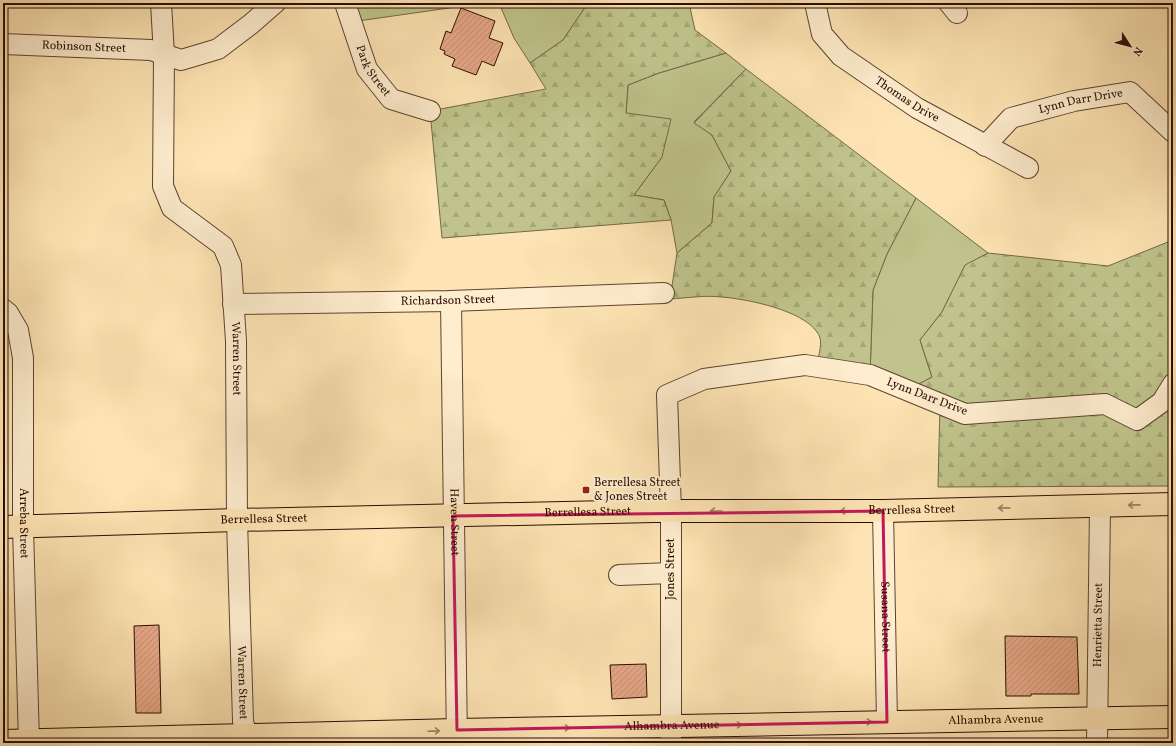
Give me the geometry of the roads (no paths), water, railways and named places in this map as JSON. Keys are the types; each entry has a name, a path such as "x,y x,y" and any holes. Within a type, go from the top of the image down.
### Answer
{"main road":[{"name":"Berrellesa Street","path":"13,527 237,520 671,511 883,511 1173,504"},
{"name":"Alhambra Avenue","path":"3,741 29,742 671,735 887,722 1173,717"}],"street":[{"name":"Warren Street","path":"161,3 164,55 163,186 172,208 223,246 231,265 236,341 237,520 242,721 247,740"},
{"name":"Robinson Street","path":"3,44 151,50 181,60 218,48 251,24 274,3"},
{"name":"Park Street","path":"345,3 367,69 391,99 430,111"},
{"name":"Thomas Drive","path":"815,3 822,34 841,56 917,108 1028,168"},
{"name":"Lynn Darr Drive","path":"985,146 1011,118 1074,101 1130,92 1173,132"},
{"name":"Richardson Street","path":"233,304 451,301 664,293"},
{"name":"Haven Street","path":"451,301 457,737"},
{"name":"Arreba Street","path":"3,309 8,313 18,330 23,358 13,527 29,742"},
{"name":"Lynn Darr Drive","path":"667,395 704,379 805,365 870,375 965,414 1105,404 1137,420 1162,402 1173,384"},
{"name":"Jones Street","path":"667,395 671,511 671,735"},
{"name":"Henrietta Street","path":"1097,743 1096,718 1100,506"},
{"name":"Susana Street","path":"883,511 887,722"},
{"path":"619,575 671,573"}],"place":[{"name":"Berrellesa Street & Jones Street","path":"586,490"}]}
